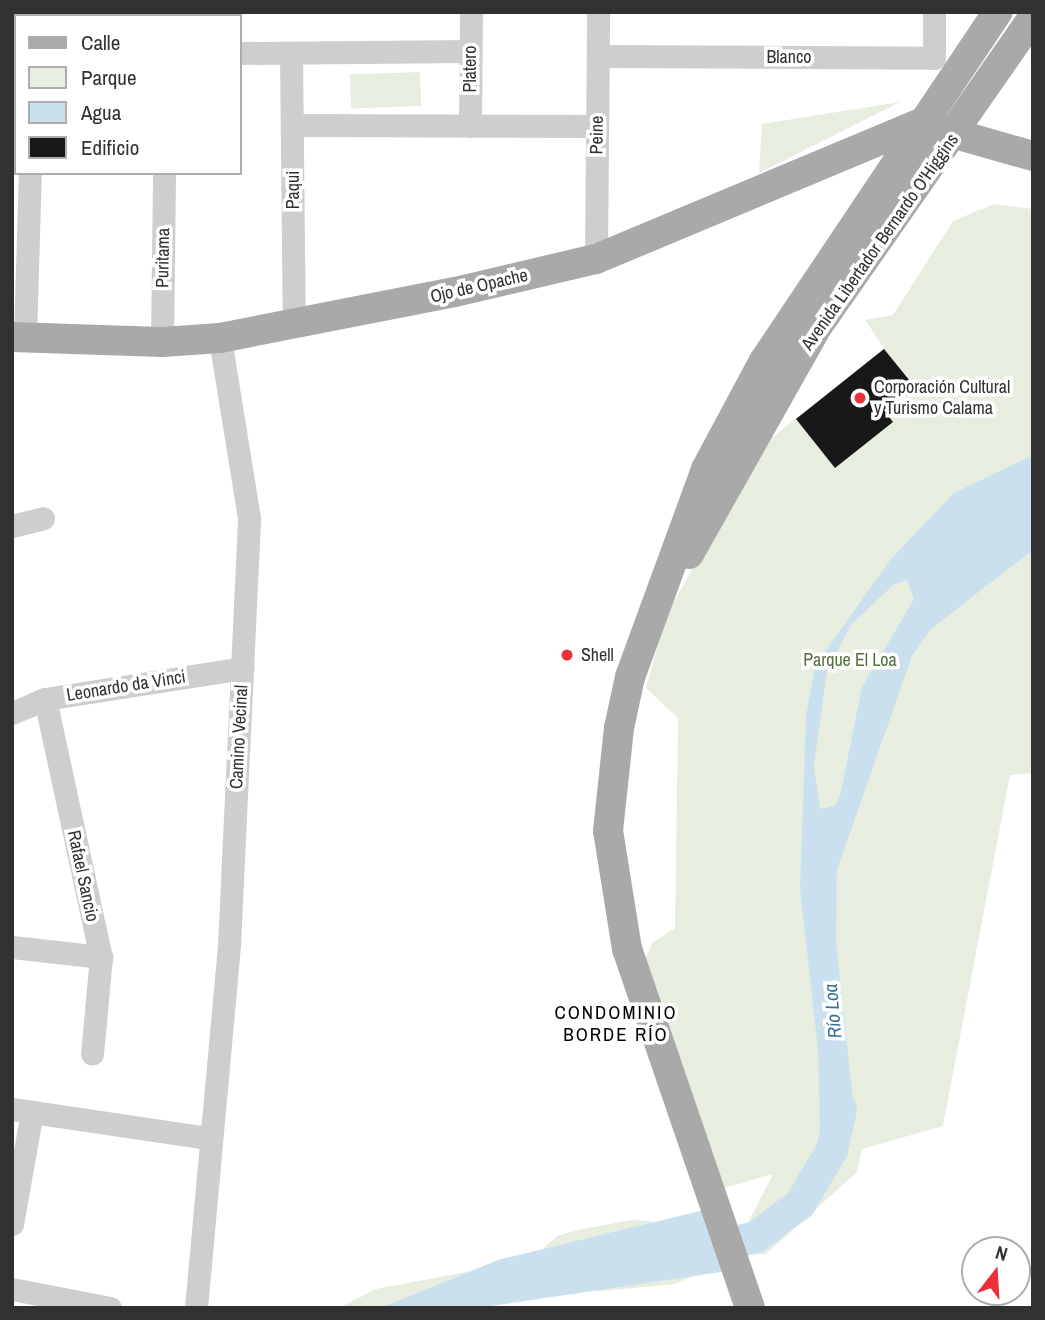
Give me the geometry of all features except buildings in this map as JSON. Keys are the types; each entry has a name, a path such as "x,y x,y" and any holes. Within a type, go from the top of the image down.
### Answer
{"main road":[{"name":"Avenida Libertador Bernardo O'Higgins","path":"747,1300 700,1173 627,949 608,831 619,728 652,617 706,469 738,409 921,122 998,12"},
{"name":"Avenida Libertador Bernardo O'Higgins","path":"652,617 815,330 1033,17"},
{"path":"921,122 953,135 1033,156"},
{"name":"Ojo de Opache","path":"19,337 162,342 220,338 294,327 596,259 921,122"}],"street":[{"name":"Platero","path":"470,126 471,12"},
{"name":"Peine","path":"596,259 598,12"},
{"name":"Blanco","path":"598,56 934,58 934,12"},
{"path":"242,53 470,51"},
{"name":"Paqui","path":"292,54 294,327"},
{"path":"293,125 597,126"},
{"name":"Puritama","path":"162,342 164,175"},
{"path":"19,337 24,183"},
{"name":"Camino Vecinal","path":"196,1308 209,1138 229,945 249,518 220,338"},
{"path":"12,526 44,519"},
{"name":"Leonardo da Vinci","path":"12,713 45,699 243,668"},
{"name":"Rafael Sancio","path":"45,699 101,957 92,1054"},
{"path":"12,947 101,957"},
{"path":"12,1224 22,1111 209,1138"},
{"path":"12,1289 110,1308"}],"green space":[{"path":"420,72 421,106 351,108 350,74"},
{"path":"900,102 759,173 762,124"},
{"name":"Parque El Loa","path":"994,204 1033,209 1033,773 1010,775 943,1126 862,1149 857,1172 766,1254 743,1255 675,1284 603,1291 562,1289 459,1308 339,1308 376,1289 493,1267 504,1258 519,1264 530,1261 557,1236 578,1230 631,1220 650,1221 666,1235 736,1231 748,1223 773,1174 724,1188 641,970 652,943 675,928 678,718 646,688 667,614 764,444 884,348 865,320 893,315 953,221"}],"water":[{"path":"1033,455 1033,550 931,629 912,656 837,870 836,940 854,1110 849,1142 832,1150 820,1130 818,1050 800,889 806,716 815,666 890,560 954,493","holes":["907,580 914,599 862,687 840,796 835,806 820,809 814,766 827,671 851,625 893,585"]},
{"path":"704,1210 728,1271 477,1308 380,1308 498,1260"}],"waterway":[{"name":"Río Loa","path":"703,1249 756,1237 800,1204 832,1150 841,1109"}],"place":[{"name":"Corporación Cultural y Turismo Calama","path":"860,398"},
{"name":"Shell","path":"567,655"}],"district":[{"name":"CONDOMINIO BORDE RÍO","path":"616,1024"}]}
